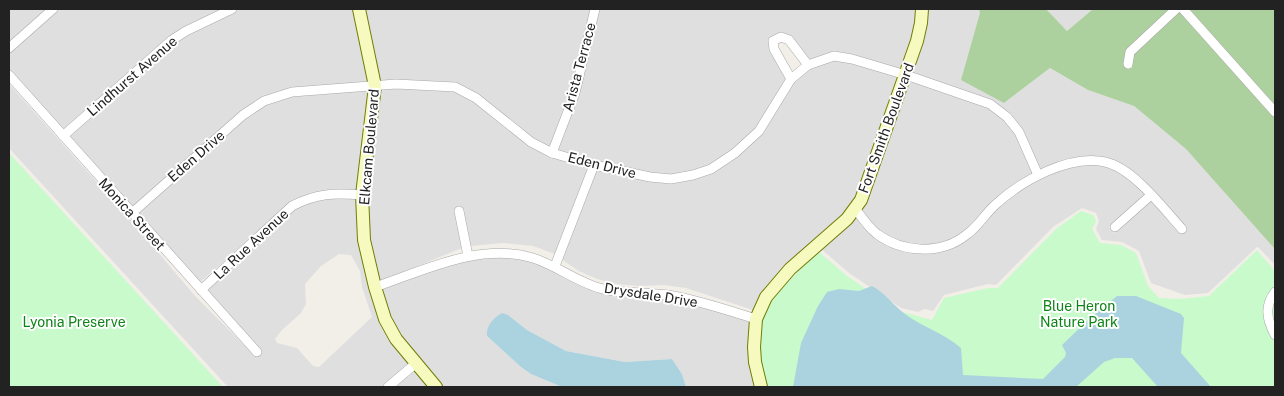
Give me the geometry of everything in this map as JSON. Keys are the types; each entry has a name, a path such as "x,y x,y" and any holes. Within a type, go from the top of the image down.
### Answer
{"street":[{"path":"9,48 53,9"},
{"name":"Lindhurst Avenue","path":"63,136 172,40 186,31 232,9"},
{"name":"Elkcam Boulevard","path":"359,9 376,86 362,195 364,240 385,319 396,339 436,387"},
{"name":"Arista Terrace","path":"552,153 575,93 594,9"},
{"name":"Fort Smith Boulevard","path":"761,387 755,362 756,319 766,297 782,278 847,219 855,208 868,183 906,75 917,41 922,9"},
{"path":"1128,64 1130,52 1176,9"},
{"path":"1183,9 1275,112"},
{"path":"791,79 774,49 773,41 780,37 789,40 808,64"},
{"name":"Eden Drive","path":"132,213 243,115 264,101 292,92 396,84 455,87 476,98 531,142 552,153 594,166 650,177 671,179 693,175 711,169 735,153 759,131 791,79 808,64 834,56 852,59 906,75 990,104 1008,116 1019,132 1038,175"},
{"name":"Monica Street","path":"9,75 257,352"},
{"path":"855,208 864,222 877,234 898,245 924,249 946,246 965,237 1010,192 1038,175 1068,164 1088,160 1107,162 1132,176 1182,229"},
{"path":"554,266 594,166"},
{"name":"La Rue Avenue","path":"201,290 292,206 307,198 332,193 362,195"},
{"path":"1114,227 1151,195"},
{"path":"459,211 468,256"},
{"name":"Drysdale Drive","path":"375,287 468,256 501,253 531,258 554,266 600,288 620,292 665,294 686,298 756,319"},
{"path":"1275,292 1268,303 1268,316 1275,334"},
{"path":"388,387 415,364"}],"shaded area":[{"path":"9,9 48,9 9,43"},
{"path":"59,9 223,9 184,28 63,131 9,71 9,53"},
{"path":"240,9 355,9 371,83 263,97 132,210 68,137 174,43"},
{"path":"363,9 591,9 571,92 550,147 533,139 479,94 457,83 379,82"},
{"path":"599,9 918,9 918,11 903,70 853,55 809,60 792,37 771,38 769,42 770,52 786,79 756,129 732,150 709,166 692,172 672,175 651,173 595,162 557,150"},
{"path":"926,9 979,9 1004,103 1050,68 1088,90 1134,106 1186,149 1233,200 1275,249 1275,265 1257,247 1208,293 1185,295 1151,283 1139,251 1122,242 1102,240 1096,229 1099,221 1096,213 1082,208 1053,227 996,285 988,284 944,295 933,311 925,309 918,312 901,308 849,273 820,248 855,215 861,225 874,237 896,249 923,253 946,250 968,239 996,209 1013,195 1040,179 1068,168 1088,164 1105,166 1124,175 1146,195 1109,227 1114,233 1150,200 1181,234 1187,229 1142,178 1128,168 1109,158 1089,156 1041,170 1023,130 1010,113 991,100 911,72"},
{"path":"1046,9 1093,9 1067,31"},
{"path":"834,60 901,77 857,199 756,311 686,288 664,285 638,286 617,284 597,279 579,271 561,259 596,170 649,181 670,183 737,155 793,81 809,68"},
{"path":"908,80 987,107 1004,119 1016,134 1033,174 963,233 945,242 925,245 911,244 895,239 880,231 860,208"},
{"path":"9,84 129,218 195,296 256,357 262,351 202,290 294,209 308,202 331,197 358,199 360,242 410,364 382,387 228,387 9,148","holes":["339,254 351,255 360,271 362,287 372,317 319,367 313,366 297,348 277,343 275,339 301,313 306,304 305,284 321,266"]},
{"path":"395,88 453,91 474,101 488,111 529,146 547,156 589,168 555,254 533,246 504,243 470,246 462,206 455,209 462,248 378,282 368,239 366,195 379,90"},
{"path":"371,90 358,191 331,189 307,194 291,202 197,285 137,215 245,118 266,104 292,96"},
{"path":"502,250 594,286 663,293 753,319 757,387 686,387 682,374 672,359 625,362 566,351 527,330 508,315 487,336 531,374 562,387 441,387 400,337 389,317 380,289 467,254"},
{"path":"415,370 430,387 394,387"}],"green space":[{"path":"979,9 1046,9 1067,31 1093,9 1170,9 1126,52 1124,67 1132,68 1134,53 1179,11 1275,118 1275,249 1186,149 1134,106 1088,90 1050,68 1004,103 961,80 980,13"},
{"path":"1189,9 1275,9 1275,105"},
{"name":"Lyonia Preserve","path":"9,153 223,387 9,387"},
{"name":"Blue Heron Nature Park","path":"1081,211 1093,215 1096,221 1092,229 1100,243 1121,245 1136,253 1148,286 1159,298 1180,299 1209,296 1257,250 1275,271 1275,387 764,387 758,352 760,325 764,307 818,251 847,276 899,311 932,320 944,298 988,288 998,288 1056,229"}],"water":[{"path":"872,286 905,314 961,348 963,375 1043,379 1065,357 1066,353 1062,345 1090,318 1117,296 1136,296 1181,314 1184,318 1181,353 1211,387 1158,387 1132,358 1115,358 1104,362 1076,387 793,387 801,343 818,306 827,292 839,289 859,291"},
{"path":"502,313 508,315 527,330 566,351 625,362 672,359 682,374 686,387 562,387 531,374 487,336 491,323"}]}
